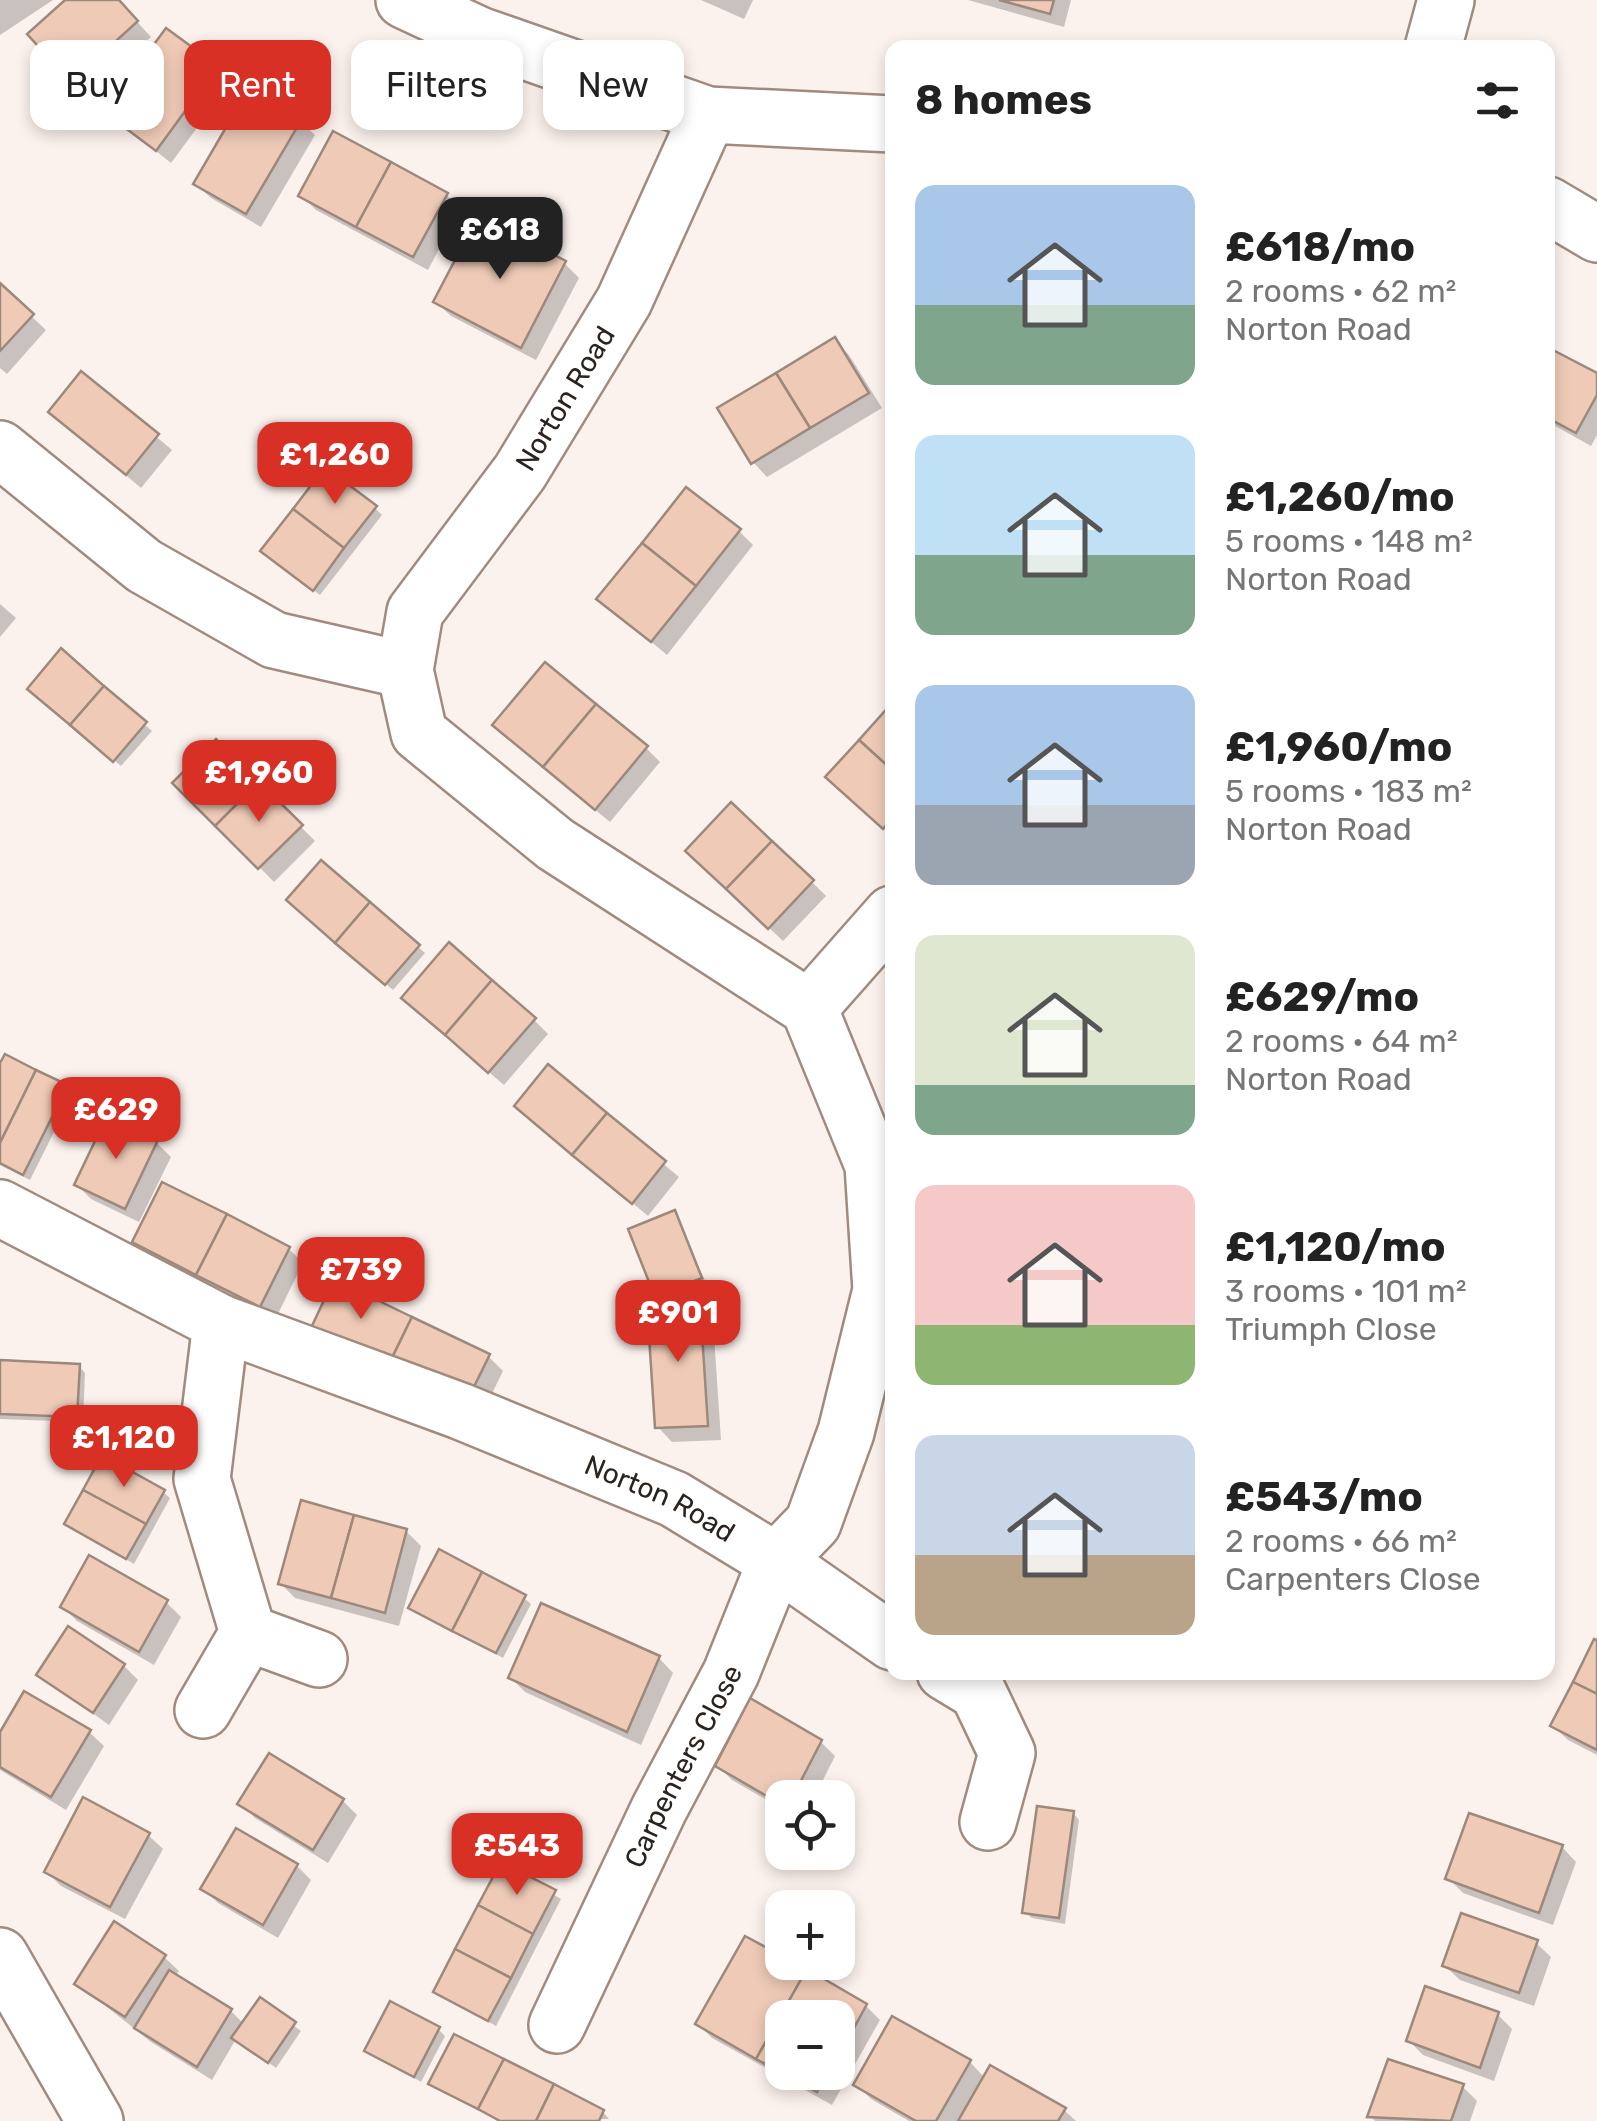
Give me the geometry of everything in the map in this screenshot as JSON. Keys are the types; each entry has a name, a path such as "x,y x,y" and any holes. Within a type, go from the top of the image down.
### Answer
{"street":[{"path":"404,0 479,35 708,115 885,124"},
{"path":"1434,40 1446,0"},
{"name":"Norton Road","path":"708,115 624,302 520,472 414,612 405,670 420,733 555,844 809,1008"},
{"path":"1555,209 1597,234"},
{"path":"0,449 144,566 274,640 405,670"},
{"path":"776,1561 812,1524 846,1432 881,1290 873,1165 809,1008 885,922"},
{"name":"Norton Road","path":"0,1208 221,1323 460,1411 674,1500 776,1561 885,1637"},
{"path":"203,1710 248,1633 202,1479 221,1323"},
{"name":"Carpenters Close","path":"557,2025 659,1809 731,1673 776,1561"},
{"path":"248,1633 319,1659"},
{"path":"958,1680 978,1692 1006,1753 988,1822"},
{"path":"0,1956 96,2121"}],"building":[{"path":"65,0 119,0 138,21 117,40 32,40 27,34"},
{"path":"999,0 1054,0 1050,14"},
{"path":"166,28 184,41 184,113 156,151 128,130 164,130 164,40 157,40"},
{"path":"224,130 296,130 246,214 193,184"},
{"path":"333,131 391,162 356,227 298,196"},
{"path":"391,162 448,193 413,257 356,227"},
{"path":"478,216 566,261 521,348 433,302"},
{"path":"0,283 34,314 0,351"},
{"path":"835,337 869,393 810,428 776,373"},
{"path":"1555,351 1597,373 1597,395 1576,433 1555,422"},
{"path":"81,371 159,434 126,475 48,412"},
{"path":"776,373 810,428 751,464 717,408"},
{"path":"325,467 377,506 344,548 293,509"},
{"path":"686,487 741,529 696,586 642,543"},
{"path":"293,509 344,548 313,591 260,551"},
{"path":"642,543 696,586 651,642 596,599"},
{"path":"61,648 104,686 70,725 27,689"},
{"path":"545,662 596,704 543,767 492,725"},
{"path":"104,686 147,722 113,762 70,725"},
{"path":"596,704 648,746 595,810 543,767"},
{"path":"885,711 885,764 859,740"},
{"path":"216,739 259,782 215,826 172,783"},
{"path":"859,740 885,764 883,829 825,777"},
{"path":"259,782 303,825 258,869 215,826"},
{"path":"731,802 772,841 726,889 685,851"},
{"path":"772,841 814,880 768,929 726,889"},
{"path":"321,860 370,902 335,943 286,900"},
{"path":"370,902 420,945 385,985 335,943"},
{"path":"449,942 492,980 445,1035 401,998"},
{"path":"492,980 536,1018 488,1073 445,1035"},
{"path":"5,1054 36,1070 0,1143 0,1063"},
{"path":"548,1064 607,1113 572,1155 514,1106"},
{"path":"36,1070 68,1085 23,1175 0,1163 0,1143"},
{"path":"607,1113 666,1161 632,1204 572,1155"},
{"path":"107,1116 158,1140 125,1209 74,1185"},
{"path":"162,1182 227,1214 196,1275 132,1242"},
{"path":"675,1210 702,1278 655,1297 628,1229"},
{"path":"227,1214 290,1247 260,1307 196,1275"},
{"path":"334,1279 412,1317 388,1366 311,1328"},
{"path":"700,1302 708,1426 655,1428 647,1305"},
{"path":"412,1317 490,1354 466,1403 388,1366"},
{"path":"0,1360 80,1364 77,1417 0,1414"},
{"path":"102,1455 165,1490 146,1524 83,1490"},
{"path":"83,1490 146,1524 126,1559 64,1524"},
{"path":"301,1500 354,1515 331,1598 278,1584"},
{"path":"354,1515 407,1529 385,1613 331,1598"},
{"path":"439,1549 482,1572 452,1631 408,1608"},
{"path":"89,1555 168,1600 139,1652 60,1607"},
{"path":"482,1572 526,1595 496,1653 452,1631"},
{"path":"541,1603 660,1656 627,1732 508,1678"},
{"path":"68,1626 125,1664 93,1713 36,1675"},
{"path":"1594,1639 1597,1640 1597,1694 1573,1682"},
{"path":"1573,1682 1597,1694 1597,1750 1550,1726"},
{"path":"24,1691 91,1730 51,1797 0,1767 0,1732"},
{"path":"750,1698 822,1740 801,1780 765,1780 765,1795 715,1766"},
{"path":"269,1753 344,1799 313,1850 237,1804"},
{"path":"83,1797 150,1833 110,1907 44,1872"},
{"path":"1037,1806 1074,1811 1059,1918 1022,1913"},
{"path":"1469,1813 1563,1845 1539,1913 1445,1879"},
{"path":"236,1828 298,1864 263,1925 200,1889"},
{"path":"501,1862 556,1890 533,1934 478,1905"},
{"path":"478,1905 533,1934 511,1978 455,1949"},
{"path":"1461,1913 1538,1940 1519,1993 1442,1966"},
{"path":"114,1921 166,1955 125,2017 74,1984"},
{"path":"745,1936 765,1947 765,1980 801,1980 789,2000 765,2000 765,2043 756,2059 695,2024"},
{"path":"455,1949 511,1978 488,2021 433,1992"},
{"path":"169,1970 232,2009 197,2067 134,2028"},
{"path":"801,1980 826,1980 867,2004 855,2026 855,2000 789,2000"},
{"path":"1425,1986 1499,2012 1480,2068 1406,2041"},
{"path":"260,1997 296,2022 268,2063 231,2038"},
{"path":"390,2001 440,2027 414,2077 364,2051"},
{"path":"892,2016 971,2060 936,2121 916,2121 855,2086"},
{"path":"454,2034 504,2059 478,2109 428,2084"},
{"path":"765,2043 765,2064 756,2059"},
{"path":"504,2059 554,2084 536,2121 500,2121 478,2109"},
{"path":"1388,2059 1464,2084 1451,2121 1367,2117"},
{"path":"990,2065 1066,2108 1058,2121 958,2121"},
{"path":"554,2084 604,2110 599,2121 536,2121"}]}
